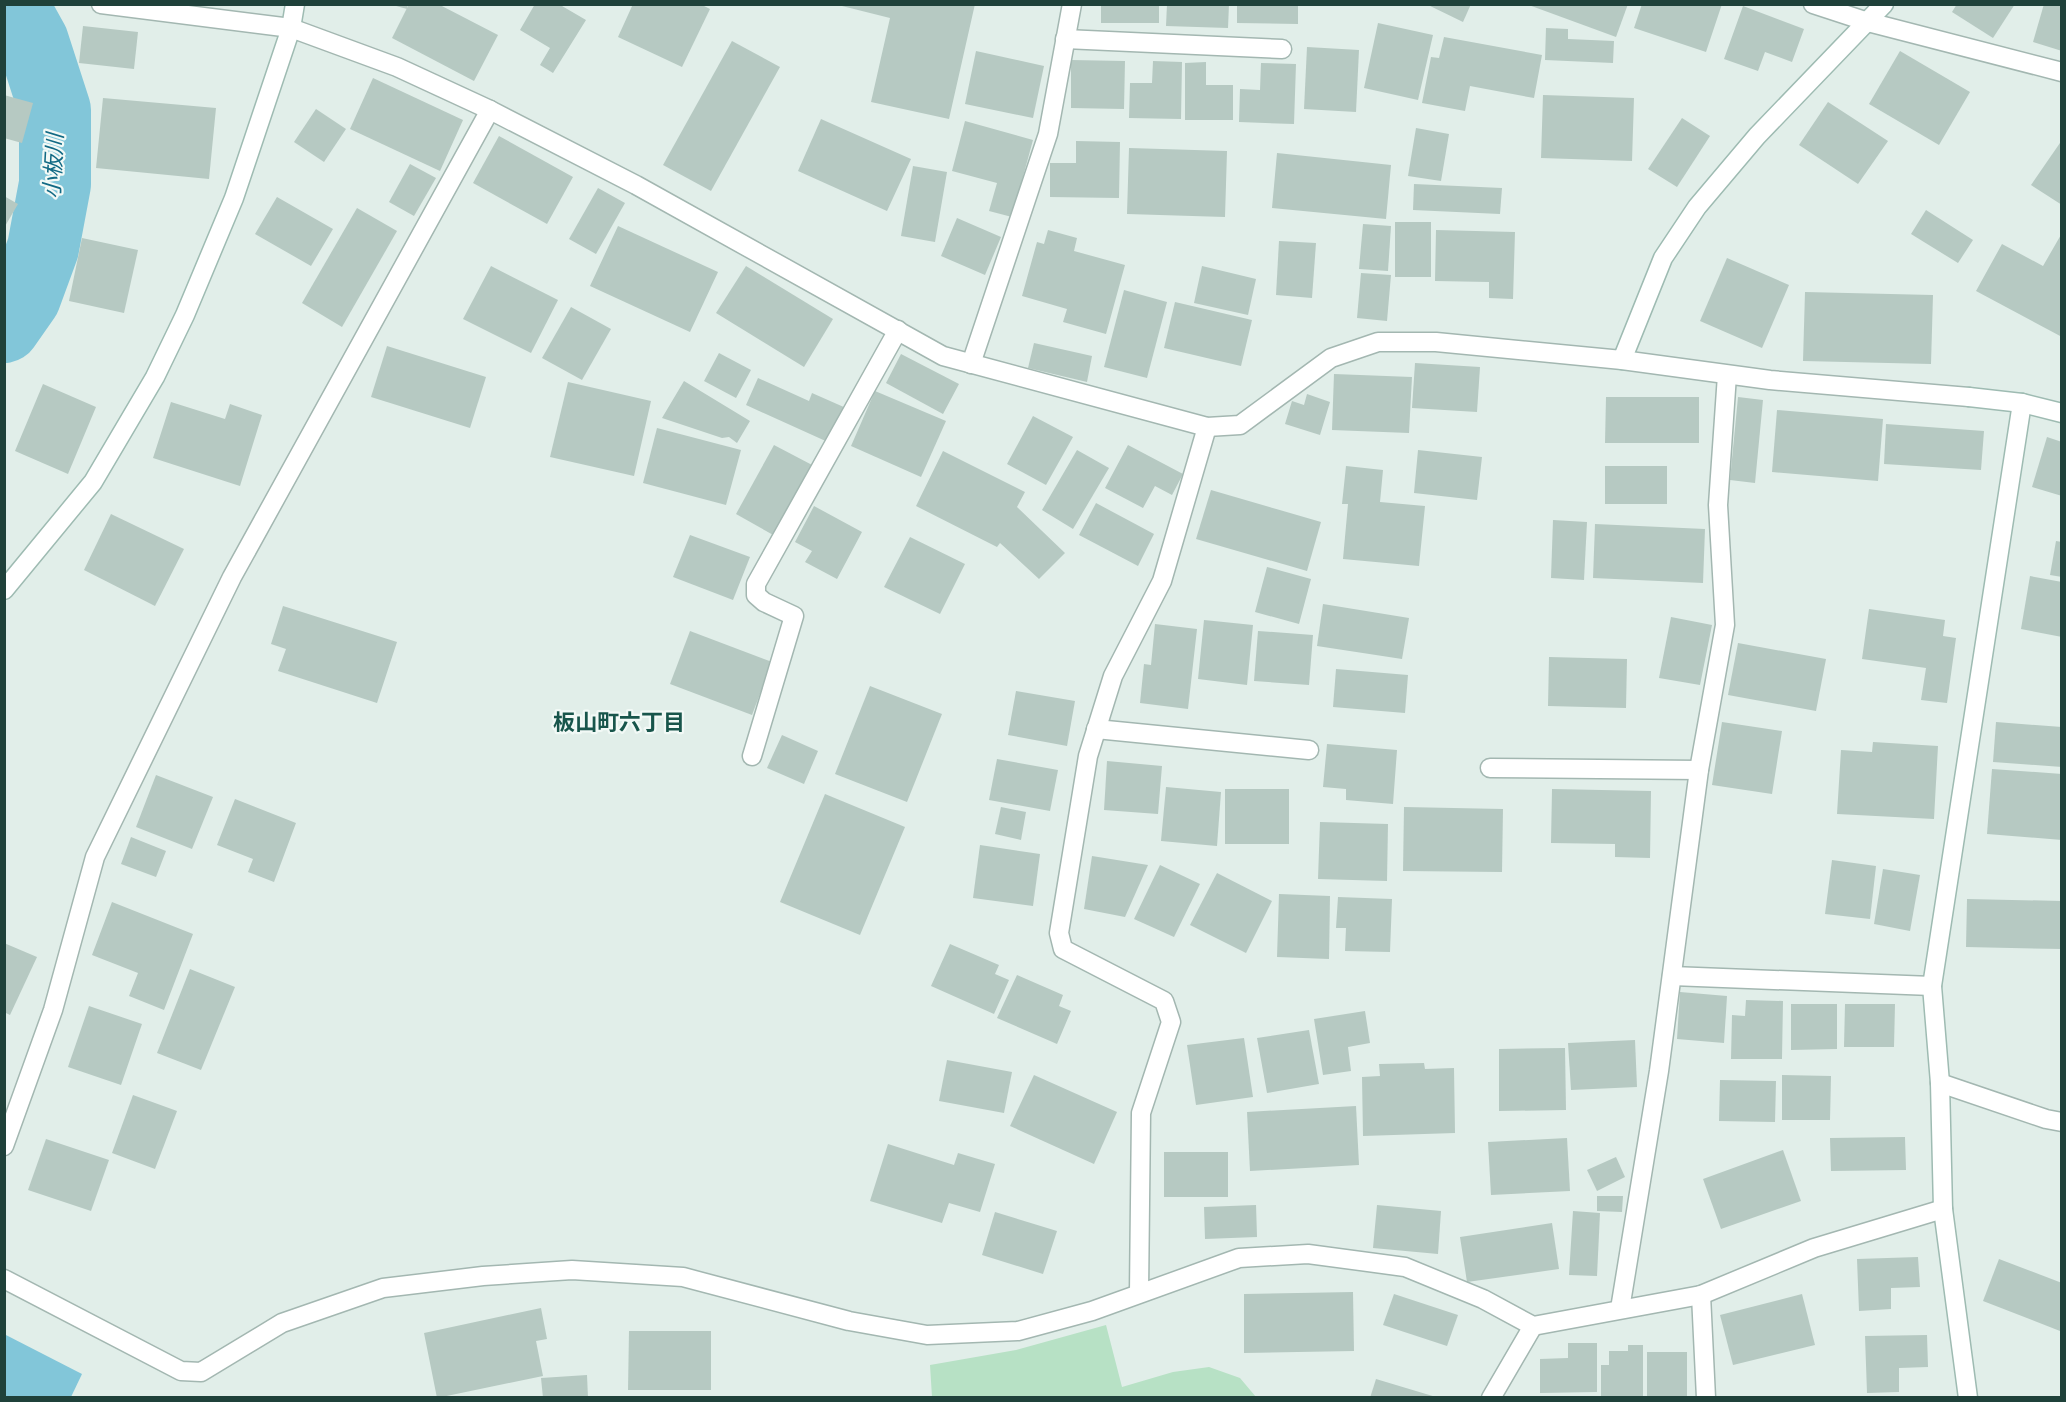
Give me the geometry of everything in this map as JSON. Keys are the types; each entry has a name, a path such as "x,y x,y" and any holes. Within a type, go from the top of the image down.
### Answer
{"street":[{"path":"101,4 291,28 397,68 490,110 636,185 943,356 1207,427 1240,425 1332,358 1378,342 1436,342 1622,360 1727,375 2022,403 2061,414"},
{"path":"4,590 93,482 155,377 185,315 234,198 291,28 295,4"},
{"path":"971,364 1048,134 1072,4"},
{"path":"1813,4 1868,22 2061,72"},
{"path":"1622,360 1663,258 1697,207 1757,136 1884,4"},
{"path":"1065,39 1282,49"},
{"path":"4,1146 53,1010 95,857 232,577 490,110"},
{"path":"752,756 794,616 764,602 756,595 756,584 898,330"},
{"path":"1620,1308 1659,1071 1699,770 1725,625 1718,505 1727,375"},
{"path":"1968,1398 1943,1209 1940,1083 1932,986 2022,403"},
{"path":"1139,1293 1141,1113 1171,1022 1164,1001 1063,949 1059,933 1088,756 1113,676 1162,581 1207,427"},
{"path":"1096,729 1309,750"},
{"path":"1490,768 1699,770"},
{"path":"1672,976 1932,986"},
{"path":"1940,1083 2061,1122"},
{"path":"4,1279 181,1371 201,1371 282,1323 383,1288 483,1276 572,1270 683,1277 849,1321 927,1335 1018,1331 1092,1311 1239,1258 1308,1254 1406,1267 1483,1299 1533,1326 1620,1308 1701,1295 1814,1248 1943,1209"},
{"path":"1701,1295 1706,1398"},
{"path":"1491,1398 1533,1326"}],"green space":[{"path":"1106,1325 1122,1387 1173,1372 1209,1367 1240,1378 1256,1397 932,1397 930,1365 1016,1350"}],"water":[{"path":"4,1334 82,1374 71,1397 5,1397"}],"building":[{"path":"389,4 408,4 407,9"},
{"path":"409,4 438,4 498,35 474,81 392,38"},
{"path":"535,4 563,4 562,6 586,20 553,73 540,65 550,48 520,30"},
{"path":"633,4 700,4 710,9 682,67 618,37"},
{"path":"834,4 975,4 949,119 871,102 890,18"},
{"path":"1101,4 1159,4 1159,23 1101,23"},
{"path":"1167,4 1229,4 1228,28 1166,26"},
{"path":"1237,4 1298,4 1298,24 1237,23"},
{"path":"1426,4 1471,4 1463,22"},
{"path":"1526,4 1628,4 1616,37"},
{"path":"1642,4 1722,4 1706,52 1634,28"},
{"path":"1957,4 2015,4 1993,38 1952,12"},
{"path":"2044,4 2062,4 2062,51 2033,42"},
{"path":"1743,6 1804,29 1792,62 1765,52 1758,71 1724,59"},
{"path":"1378,23 1433,35 1418,100 1364,88"},
{"path":"83,26 138,32 134,69 79,63"},
{"path":"1546,28 1568,29 1568,39 1614,41 1613,63 1545,60"},
{"path":"1444,37 1542,55 1534,98 1470,86 1465,111 1422,103 1431,57 1439,58"},
{"path":"732,41 780,67 711,191 663,165"},
{"path":"1307,47 1359,50 1356,112 1304,109"},
{"path":"976,51 1044,66 1033,118 965,104"},
{"path":"1900,51 1970,92 1939,145 1869,104"},
{"path":"1071,60 1125,61 1124,109 1071,108"},
{"path":"1153,61 1182,62 1181,119 1129,118 1130,83 1152,83"},
{"path":"1206,62 1206,85 1233,85 1233,120 1185,120 1185,63"},
{"path":"1261,63 1296,64 1294,124 1239,122 1240,89 1260,90"},
{"path":"373,78 463,120 440,171 350,129"},
{"path":"4,95 33,103 22,143 4,138"},
{"path":"1543,95 1634,98 1632,161 1541,158"},
{"path":"103,98 216,108 209,179 96,168"},
{"path":"1828,102 1888,141 1858,184 1799,145"},
{"path":"316,109 346,129 324,162 294,142"},
{"path":"1682,118 1710,136 1677,187 1648,169"},
{"path":"821,119 911,159 887,211 798,171"},
{"path":"965,121 1033,140 1012,217 989,211 997,183 952,171"},
{"path":"1416,128 1449,134 1441,181 1408,176"},
{"path":"499,136 573,177 547,224 473,183"},
{"path":"2062,140 2062,205 2031,185"},
{"path":"1076,141 1120,142 1119,198 1050,197 1050,163 1076,163"},
{"path":"1129,148 1227,151 1225,217 1127,214"},
{"path":"1277,153 1391,165 1386,219 1272,208"},
{"path":"410,164 436,178 414,216 389,202"},
{"path":"913,166 947,172 935,242 901,236"},
{"path":"1414,184 1502,188 1500,214 1413,210"},
{"path":"598,188 625,203 596,254 569,239"},
{"path":"4,196 18,204 4,228"},
{"path":"277,197 333,229 311,266 255,234"},
{"path":"357,208 397,231 342,327 302,303"},
{"path":"1926,210 1973,240 1958,263 1911,234"},
{"path":"957,218 1001,237 985,275 941,256"},
{"path":"1395,222 1431,222 1431,277 1395,277"},
{"path":"1363,224 1391,226 1388,271 1359,269"},
{"path":"618,226 718,272 690,332 590,286"},
{"path":"1048,230 1077,238 1074,251 1125,265 1106,334 1063,322 1067,309 1022,296 1037,242 1044,244"},
{"path":"1436,230 1515,232 1513,299 1489,298 1489,282 1435,281"},
{"path":"2062,233 2062,337 1976,291 2002,244 2043,266"},
{"path":"82,238 138,250 124,313 69,301"},
{"path":"1279,241 1316,243 1312,298 1276,295"},
{"path":"1727,258 1789,285 1762,348 1700,321"},
{"path":"491,266 558,300 531,353 463,319"},
{"path":"746,266 833,319 804,367 716,313"},
{"path":"1202,266 1256,279 1248,315 1194,303"},
{"path":"1361,273 1391,275 1387,321 1357,318"},
{"path":"1124,290 1167,302 1147,378 1104,367"},
{"path":"1805,292 1933,295 1931,364 1803,361"},
{"path":"1175,302 1252,320 1241,366 1164,348"},
{"path":"571,307 611,329 582,380 542,358"},
{"path":"1034,343 1092,356 1087,382 1028,368"},
{"path":"387,346 486,377 470,428 371,397"},
{"path":"719,353 751,370 736,398 704,381"},
{"path":"901,354 959,384 943,414 886,383"},
{"path":"1415,363 1480,367 1477,412 1412,408"},
{"path":"1334,374 1412,377 1409,433 1332,430"},
{"path":"758,378 809,401 812,393 846,408 830,443 746,405"},
{"path":"684,381 750,421 737,443 729,437 722,438 662,418"},
{"path":"568,382 651,401 634,476 550,457"},
{"path":"43,384 96,407 68,474 15,451"},
{"path":"875,391 946,421 921,477 851,446"},
{"path":"1307,394 1330,402 1320,435 1285,424 1292,401 1304,405"},
{"path":"1606,397 1699,397 1699,443 1605,443"},
{"path":"1738,397 1763,400 1755,483 1730,480"},
{"path":"171,402 225,419 230,404 262,415 240,486 153,458"},
{"path":"1777,410 1883,419 1878,481 1772,472"},
{"path":"1033,416 1073,437 1046,485 1007,464"},
{"path":"1886,424 1984,431 1981,470 1884,464"},
{"path":"657,428 741,450 726,505 643,483"},
{"path":"2047,437 2062,442 2062,496 2032,487"},
{"path":"774,445 814,466 775,536 736,514"},
{"path":"1128,445 1183,474 1172,495 1155,486 1143,508 1105,488"},
{"path":"1077,450 1109,468 1073,529 1042,510"},
{"path":"1418,450 1482,457 1477,500 1414,493"},
{"path":"943,451 1025,492 1017,507 1065,553 1039,579 1000,543 997,547 916,506"},
{"path":"1346,466 1383,470 1380,502 1425,506 1419,566 1343,559 1348,504 1342,504"},
{"path":"1605,466 1667,466 1667,504 1605,504"},
{"path":"1211,490 1321,522 1307,571 1196,539"},
{"path":"1096,503 1154,534 1138,566 1079,535"},
{"path":"814,506 862,532 837,579 805,562 812,551 795,542"},
{"path":"111,514 184,549 155,606 84,570"},
{"path":"1553,520 1587,522 1584,580 1551,578"},
{"path":"1595,524 1705,529 1703,583 1593,578"},
{"path":"690,535 750,557 733,600 673,577"},
{"path":"910,537 965,564 940,614 884,587"},
{"path":"2056,541 2062,542 2062,577 2050,575"},
{"path":"1267,567 1311,579 1299,624 1255,612"},
{"path":"2030,576 2062,582 2062,637 2021,629"},
{"path":"1323,604 1409,618 1402,659 1317,646"},
{"path":"283,606 397,642 377,703 278,671 286,649 271,644"},
{"path":"1869,609 1945,620 1943,636 1956,638 1947,703 1921,700 1926,668 1862,659"},
{"path":"1671,617 1712,625 1700,685 1659,678"},
{"path":"1204,620 1253,625 1247,685 1198,679"},
{"path":"1155,624 1197,629 1188,709 1140,703 1144,664 1151,665"},
{"path":"690,631 772,662 752,715 670,684"},
{"path":"1258,631 1313,635 1309,685 1254,681"},
{"path":"1738,643 1826,659 1816,711 1728,695"},
{"path":"1549,657 1627,659 1626,708 1548,706"},
{"path":"1336,669 1408,675 1405,713 1333,707"},
{"path":"870,686 942,714 907,802 835,774"},
{"path":"1016,691 1075,701 1067,746 1008,735"},
{"path":"1722,722 1782,731 1772,794 1712,785"},
{"path":"1996,722 2062,727 2062,767 1993,762"},
{"path":"782,735 818,751 804,784 767,768"},
{"path":"1873,742 1938,746 1934,819 1837,814 1841,750 1872,752"},
{"path":"1327,744 1397,750 1393,804 1346,800 1346,789 1323,787"},
{"path":"997,759 1058,770 1050,811 989,800"},
{"path":"1107,761 1162,766 1158,814 1104,810"},
{"path":"1992,769 2062,774 2062,840 1987,834"},
{"path":"156,775 213,797 192,849 136,827"},
{"path":"1166,787 1221,792 1217,846 1161,841"},
{"path":"1225,789 1289,789 1289,844 1225,844"},
{"path":"1552,789 1651,791 1650,858 1615,857 1615,844 1551,843"},
{"path":"825,794 905,827 860,935 780,902"},
{"path":"235,799 296,823 274,882 248,872 253,859 217,845"},
{"path":"1001,807 1026,812 1021,840 995,834"},
{"path":"1404,807 1503,809 1502,872 1403,871"},
{"path":"1320,822 1388,824 1387,881 1318,879"},
{"path":"131,837 166,851 156,877 121,864"},
{"path":"980,845 1040,854 1033,906 973,898"},
{"path":"1092,856 1148,865 1125,917 1084,909"},
{"path":"1832,860 1876,866 1870,919 1825,914"},
{"path":"1160,865 1200,884 1174,937 1134,919"},
{"path":"1883,869 1920,875 1910,931 1874,924"},
{"path":"1217,873 1272,901 1246,953 1190,925"},
{"path":"1279,894 1330,896 1329,959 1277,957"},
{"path":"1338,897 1392,899 1390,952 1345,951 1346,928 1336,928"},
{"path":"1967,899 2062,901 2062,949 1966,947"},
{"path":"112,902 193,934 164,1010 129,996 138,973 92,955"},
{"path":"4,943 37,957 10,1015 4,1012"},
{"path":"950,944 999,965 995,974 1009,980 994,1014 931,986"},
{"path":"190,969 235,987 201,1070 157,1053"},
{"path":"1017,975 1063,995 1059,1006 1071,1011 1057,1044 997,1018"},
{"path":"1680,992 1727,996 1724,1043 1677,1039"},
{"path":"1746,1000 1783,1001 1782,1059 1731,1059 1732,1015 1745,1016"},
{"path":"1791,1004 1837,1004 1837,1049 1791,1050"},
{"path":"1845,1004 1895,1004 1894,1047 1844,1047"},
{"path":"89,1006 142,1024 121,1085 68,1067"},
{"path":"1365,1011 1370,1043 1348,1047 1351,1071 1323,1075 1314,1019"},
{"path":"1309,1030 1319,1084 1267,1093 1257,1038"},
{"path":"1244,1038 1253,1097 1196,1105 1187,1045"},
{"path":"1635,1040 1637,1087 1571,1090 1568,1043"},
{"path":"1565,1048 1566,1110 1499,1111 1499,1049"},
{"path":"947,1060 1012,1072 1004,1113 939,1101"},
{"path":"1424,1063 1425,1069 1454,1068 1455,1133 1363,1136 1362,1077 1380,1076 1379,1064"},
{"path":"1034,1075 1117,1112 1094,1164 1010,1126"},
{"path":"1782,1075 1831,1076 1830,1120 1782,1120"},
{"path":"1720,1080 1776,1081 1775,1122 1719,1121"},
{"path":"133,1095 177,1111 155,1169 112,1153"},
{"path":"1356,1106 1359,1165 1250,1171 1247,1112"},
{"path":"1905,1137 1906,1170 1831,1171 1830,1138"},
{"path":"1567,1138 1570,1191 1491,1195 1488,1142"},
{"path":"46,1139 109,1160 91,1211 28,1190"},
{"path":"888,1144 954,1165 958,1153 995,1164 980,1212 949,1203 942,1223 870,1201"},
{"path":"1783,1150 1801,1201 1721,1229 1703,1179"},
{"path":"1164,1152 1228,1152 1228,1197 1164,1197"},
{"path":"1616,1157 1625,1177 1597,1191 1587,1170"},
{"path":"1597,1196 1623,1196 1622,1212 1597,1211"},
{"path":"1256,1205 1257,1237 1205,1239 1204,1207"},
{"path":"1377,1205 1441,1211 1438,1254 1373,1248"},
{"path":"1573,1211 1600,1213 1597,1276 1569,1275"},
{"path":"995,1212 1057,1231 1043,1274 982,1255"},
{"path":"1552,1223 1559,1269 1467,1282 1460,1237"},
{"path":"1918,1257 1920,1287 1891,1288 1891,1309 1859,1311 1857,1259"},
{"path":"1999,1259 2062,1283 2060,1331 1983,1301"},
{"path":"1353,1292 1354,1351 1244,1353 1244,1294"},
{"path":"1394,1294 1458,1315 1447,1346 1383,1325"},
{"path":"1802,1294 1815,1345 1733,1365 1720,1315"},
{"path":"541,1308 547,1339 536,1341 543,1376 437,1398 424,1333"},
{"path":"629,1331 711,1331 711,1390 628,1390"},
{"path":"1927,1335 1928,1367 1899,1368 1899,1392 1867,1393 1865,1336"},
{"path":"1568,1343 1597,1343 1597,1392 1540,1393 1540,1359 1568,1358"},
{"path":"1628,1345 1643,1345 1643,1398 1601,1398 1601,1365 1609,1365 1609,1351 1628,1351"},
{"path":"1647,1352 1687,1352 1687,1398 1647,1398"},
{"path":"587,1375 588,1398 543,1398 541,1378"},
{"path":"1376,1379 1436,1397 1436,1398 1370,1398"}],"waterway":[{"name":"小板川","path":"4,327 25,297 43,248 55,184 55,110 33,42 12,4"}],"district":[{"name":"板山町六丁目","path":"619,722"}]}
